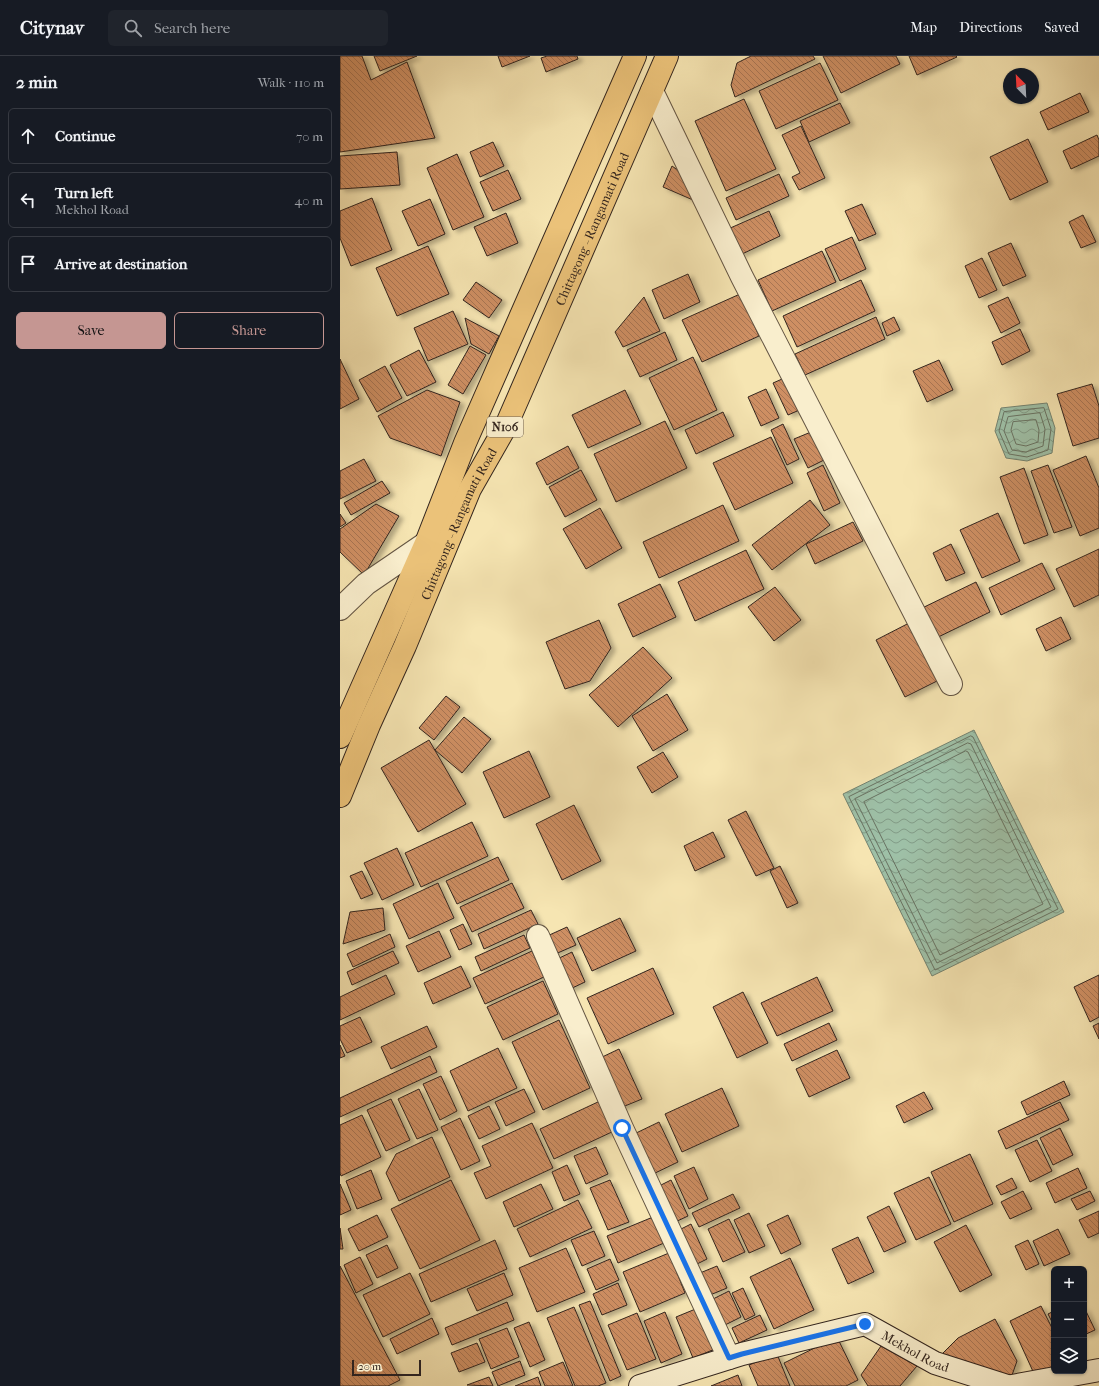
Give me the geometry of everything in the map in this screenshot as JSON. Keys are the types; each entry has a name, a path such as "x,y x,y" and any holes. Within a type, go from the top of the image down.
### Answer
{"highway":[{"name":"Chittagong - Rangamati Road","path":"426,543 465,443 635,56"},
{"name":"Chittagong - Rangamati Road","path":"340,796 369,724 405,646 470,489 506,426 667,56"},
{"name":"N106","path":"340,737 426,543"}],"street":[{"path":"652,91 742,277 951,684"},
{"path":"340,609 366,584 426,543"},
{"path":"538,936 622,1128 729,1358"},
{"name":"Mekhol Road","path":"640,1386 742,1354 865,1324 935,1363 1007,1386"},
{"path":"1012,1386 1099,1370"}],"water":[{"path":"1047,403 1055,428 1052,453 1027,461 1006,458 995,431 1001,408"},
{"path":"974,730 1064,912 932,976 843,794"}],"building":[{"path":"340,56 362,56 371,80 407,62 435,138 340,152"},
{"path":"374,56 417,56 380,71"},
{"path":"498,56 530,56 502,67"},
{"path":"547,56 577,56 578,59 546,72 541,58"},
{"path":"751,56 813,56 815,59 735,97 731,85 737,63"},
{"path":"823,56 896,56 900,64 841,93"},
{"path":"909,56 956,56 957,57 917,75"},
{"path":"820,63 838,100 776,129 759,91"},
{"path":"1080,93 1089,112 1048,130 1040,112"},
{"path":"744,99 776,169 726,191 695,121"},
{"path":"840,103 850,123 809,142 800,121"},
{"path":"801,126 825,178 799,190 792,177 800,173 782,135"},
{"path":"1097,135 1099,140 1099,156 1071,169 1063,151"},
{"path":"1028,139 1048,182 1010,200 990,157"},
{"path":"493,142 504,166 480,177 470,152"},
{"path":"397,152 400,185 340,189 340,156"},
{"path":"457,154 484,217 453,230 427,168"},
{"path":"672,166 685,175 693,200 663,187"},
{"path":"508,170 521,199 493,211 480,182"},
{"path":"779,174 789,196 736,220 726,198"},
{"path":"372,198 392,250 351,266 340,238 340,211"},
{"path":"430,199 445,234 418,246 402,211"},
{"path":"862,204 876,234 859,241 845,211"},
{"path":"769,211 780,236 740,255 728,229"},
{"path":"506,213 518,243 487,256 474,227"},
{"path":"1083,215 1096,242 1081,248 1069,222"},
{"path":"852,237 866,269 840,281 825,249"},
{"path":"1011,243 1026,276 1003,286 988,253"},
{"path":"428,246 449,294 397,316 376,268"},
{"path":"822,251 836,282 772,311 758,280"},
{"path":"982,258 997,290 979,298 965,266"},
{"path":"688,274 700,302 664,319 652,290"},
{"path":"861,280 875,311 797,347 783,316"},
{"path":"476,282 502,300 489,318 463,300"},
{"path":"740,294 759,336 702,362 682,320"},
{"path":"644,297 660,331 623,347 615,332"},
{"path":"1008,297 1020,323 1001,333 988,306"},
{"path":"453,311 468,344 428,361 414,328"},
{"path":"876,317 885,339 805,375 795,354"},
{"path":"894,317 900,330 887,336 882,323"},
{"path":"465,318 499,336 489,354 471,344"},
{"path":"1020,329 1030,351 1002,365 992,342"},
{"path":"665,332 677,360 640,377 627,350"},
{"path":"470,346 486,355 463,394 448,385"},
{"path":"419,350 436,382 407,396 390,365"},
{"path":"693,357 717,410 674,430 649,378"},
{"path":"340,359 359,399 340,409"},
{"path":"939,360 953,390 927,402 913,371"},
{"path":"385,366 402,398 377,412 359,380"},
{"path":"789,376 804,408 788,415 773,383"},
{"path":"1092,384 1099,406 1099,438 1073,446 1057,394"},
{"path":"766,389 779,418 761,426 748,397"},
{"path":"427,390 460,402 441,456 390,438 378,416"},
{"path":"625,390 641,424 588,448 572,415"},
{"path":"723,412 734,436 696,454 685,430"},
{"path":"665,421 687,468 616,502 594,454"},
{"path":"783,424 799,459 787,465 771,430"},
{"path":"811,432 824,460 808,468 794,439"},
{"path":"771,437 793,483 735,510 713,463"},
{"path":"568,446 579,468 547,485 536,463"},
{"path":"1086,456 1099,488 1099,528 1080,536 1053,470"},
{"path":"364,459 376,481 340,499 340,471"},
{"path":"823,465 840,503 824,511 807,473"},
{"path":"1048,465 1072,527 1054,533 1031,471"},
{"path":"1024,468 1048,535 1024,544 1000,477"},
{"path":"581,470 597,500 565,517 549,487"},
{"path":"382,481 390,493 351,515 344,503"},
{"path":"810,500 830,525 772,570 752,545"},
{"path":"376,504 399,516 364,575 340,552 340,529"},
{"path":"723,505 739,541 659,578 643,542"},
{"path":"600,508 622,548 586,569 563,529"},
{"path":"998,513 1020,561 982,578 960,530"},
{"path":"340,514 346,523 340,527"},
{"path":"853,522 863,541 815,564 806,544"},
{"path":"951,544 965,573 946,581 933,553"},
{"path":"1099,549 1099,595 1074,607 1056,569"},
{"path":"746,550 764,589 695,621 678,582"},
{"path":"1042,563 1055,589 1001,615 989,588"},
{"path":"976,582 990,612 932,640 918,610"},
{"path":"660,584 676,617 633,637 618,604"},
{"path":"775,587 801,620 774,641 748,607"},
{"path":"1061,617 1071,639 1046,651 1036,629"},
{"path":"599,620 611,648 590,681 565,689 546,642"},
{"path":"913,621 943,678 905,697 876,640"},
{"path":"643,647 672,678 618,727 589,695"},
{"path":"667,694 688,730 653,751 632,716"},
{"path":"446,696 460,707 434,740 419,728"},
{"path":"464,717 491,739 462,773 435,750"},
{"path":"429,740 466,804 418,832 381,768"},
{"path":"529,751 550,797 504,818 483,772"},
{"path":"663,752 678,777 652,793 637,767"},
{"path":"574,805 601,861 562,880 536,824"},
{"path":"746,811 774,868 756,876 728,820"},
{"path":"472,822 488,856 421,887 405,853"},
{"path":"713,832 725,857 695,871 684,846"},
{"path":"397,848 414,885 382,900 364,863"},
{"path":"498,857 509,880 457,904 446,881"},
{"path":"780,866 798,903 787,908 770,871"},
{"path":"362,871 373,894 361,899 350,876"},
{"path":"438,883 454,918 409,939 393,904"},
{"path":"512,883 524,908 472,932 460,907"},
{"path":"383,908 385,930 343,944 350,912"},
{"path":"531,910 538,924 484,949 478,934"},
{"path":"620,918 636,951 592,971 577,938"},
{"path":"463,924 472,944 459,950 450,930"},
{"path":"567,927 576,945 553,955 545,937"},
{"path":"439,931 451,957 418,972 406,946"},
{"path":"390,934 395,947 353,967 347,954"},
{"path":"524,935 530,948 481,971 475,957"},
{"path":"393,951 399,963 352,985 347,972"},
{"path":"532,951 544,977 485,1004 473,978"},
{"path":"572,952 585,982 566,991 553,961"},
{"path":"461,966 471,987 433,1004 424,983"},
{"path":"653,968 674,1014 608,1044 587,998"},
{"path":"386,975 395,994 340,1020 340,997"},
{"path":"1099,975 1099,1017 1090,1022 1074,987"},
{"path":"817,977 833,1011 777,1036 761,1003"},
{"path":"543,981 558,1014 503,1040 487,1007"},
{"path":"743,992 768,1043 737,1058 713,1007"},
{"path":"360,1017 372,1042 347,1053 340,1039 340,1026"},
{"path":"559,1020 590,1088 543,1110 512,1042"},
{"path":"829,1023 837,1040 792,1061 784,1044"},
{"path":"1099,1023 1099,1039 1093,1026"},
{"path":"427,1026 437,1047 391,1069 381,1047"},
{"path":"340,1045 345,1056 340,1058"},
{"path":"498,1048 517,1088 468,1111 450,1071"},
{"path":"619,1049 642,1099 620,1108 598,1059"},
{"path":"837,1050 850,1078 809,1097 796,1069"},
{"path":"430,1056 437,1072 340,1117 340,1098"},
{"path":"441,1076 457,1111 440,1120 423,1084"},
{"path":"1064,1081 1070,1095 1027,1115 1021,1102"},
{"path":"722,1088 739,1126 682,1152 665,1114"},
{"path":"419,1089 438,1130 417,1139 398,1099"},
{"path":"524,1089 535,1112 506,1126 495,1102"},
{"path":"924,1092 933,1109 904,1123 896,1106"},
{"path":"391,1099 410,1140 386,1151 367,1110"},
{"path":"600,1101 614,1131 554,1159 540,1129"},
{"path":"1060,1102 1069,1120 1006,1149 998,1131"},
{"path":"489,1106 500,1129 479,1139 468,1116"},
{"path":"362,1115 381,1157 341,1176 340,1125"},
{"path":"460,1118 480,1161 461,1170 441,1127"},
{"path":"659,1122 678,1162 651,1175 632,1135"},
{"path":"532,1123 553,1168 486,1199 474,1173 491,1166 482,1146"},
{"path":"1060,1128 1073,1155 1053,1165 1040,1138"},
{"path":"432,1137 450,1177 399,1201 386,1173 396,1154"},
{"path":"1037,1140 1052,1171 1030,1182 1015,1150"},
{"path":"596,1147 608,1174 586,1184 574,1156"},
{"path":"970,1154 993,1204 954,1222 931,1172"},
{"path":"567,1165 580,1194 564,1201 552,1172"},
{"path":"694,1167 708,1199 689,1209 674,1176"},
{"path":"1078,1168 1087,1188 1055,1203 1046,1183"},
{"path":"371,1170 382,1199 357,1209 346,1181"},
{"path":"929,1177 951,1224 916,1240 894,1193"},
{"path":"1012,1178 1017,1188 1001,1195 996,1186"},
{"path":"451,1180 480,1240 420,1269 391,1209"},
{"path":"610,1180 629,1222 608,1230 590,1188"},
{"path":"671,1180 688,1216 673,1223 657,1187"},
{"path":"340,1184 351,1210 340,1215"},
{"path":"541,1184 553,1209 514,1227 503,1202"},
{"path":"1023,1191 1032,1209 1010,1219 1001,1202"},
{"path":"1090,1191 1095,1201 1077,1210 1071,1199"},
{"path":"733,1194 740,1208 699,1227 692,1213"},
{"path":"578,1200 592,1228 530,1257 517,1229"},
{"path":"889,1206 906,1242 884,1252 867,1217"},
{"path":"1099,1211 1099,1233 1088,1238 1079,1220"},
{"path":"749,1213 765,1246 749,1253 734,1220"},
{"path":"377,1215 388,1237 359,1251 348,1229"},
{"path":"788,1215 801,1244 781,1254 767,1225"},
{"path":"653,1217 664,1243 618,1263 607,1236"},
{"path":"729,1219 745,1252 723,1262 708,1229"},
{"path":"691,1224 707,1259 695,1265 679,1230"},
{"path":"966,1225 992,1275 960,1292 934,1242"},
{"path":"340,1228 343,1249 340,1249"},
{"path":"1058,1229 1070,1254 1044,1266 1033,1241"},
{"path":"594,1231 605,1256 582,1266 571,1240"},
{"path":"858,1237 874,1272 848,1284 832,1249"},
{"path":"495,1240 507,1269 431,1302 419,1274"},
{"path":"1028,1240 1039,1264 1026,1270 1015,1246"},
{"path":"387,1245 398,1268 377,1278 366,1255"},
{"path":"566,1248 585,1292 537,1312 519,1268"},
{"path":"669,1253 685,1293 640,1312 623,1272"},
{"path":"360,1257 373,1284 356,1293 344,1265"},
{"path":"790,1258 814,1310 774,1329 750,1277"},
{"path":"610,1259 619,1280 596,1290 587,1269"},
{"path":"340,1266 400,1380 388,1386 340,1386"},
{"path":"717,1266 727,1288 710,1295 700,1273"},
{"path":"410,1273 430,1314 383,1337 363,1295"},
{"path":"504,1273 513,1295 477,1311 467,1289"},
{"path":"618,1283 627,1305 602,1315 593,1294"},
{"path":"743,1288 755,1315 745,1320 732,1293"},
{"path":"729,1291 741,1317 725,1325 713,1299"},
{"path":"590,1301 621,1376 610,1381 579,1305"},
{"path":"507,1302 514,1320 452,1345 445,1328"},
{"path":"1041,1306 1051,1326 1051,1371 1036,1378 1010,1321"},
{"path":"574,1307 606,1383 598,1386 575,1386 547,1318"},
{"path":"698,1308 715,1349 693,1358 676,1317"},
{"path":"665,1312 682,1354 661,1363 644,1321"},
{"path":"1051,1312 1051,1320 1048,1314"},
{"path":"637,1313 656,1359 627,1370 608,1325"},
{"path":"1087,1313 1095,1330 1087,1334"},
{"path":"760,1315 767,1330 739,1343 732,1328"},
{"path":"432,1318 439,1334 397,1354 390,1339"},
{"path":"995,1319 1017,1361 1011,1378 941,1355 958,1338"},
{"path":"529,1322 545,1360 530,1367 514,1328"},
{"path":"507,1328 519,1357 491,1369 479,1339"},
{"path":"837,1337 858,1380 846,1386 795,1386 784,1363"},
{"path":"477,1343 485,1362 459,1372 451,1353"},
{"path":"881,1346 917,1366 900,1386 868,1386 861,1375"},
{"path":"777,1354 790,1386 758,1386 749,1365"},
{"path":"520,1361 525,1375 498,1386 492,1372"},
{"path":"563,1362 573,1386 545,1386 539,1372"},
{"path":"738,1375 742,1386 711,1386"},
{"path":"489,1377 493,1386 467,1385"},
{"path":"538,1377 541,1386 515,1386"}],"route":[{"path":"622,1128 729,1358 865,1324"}]}
